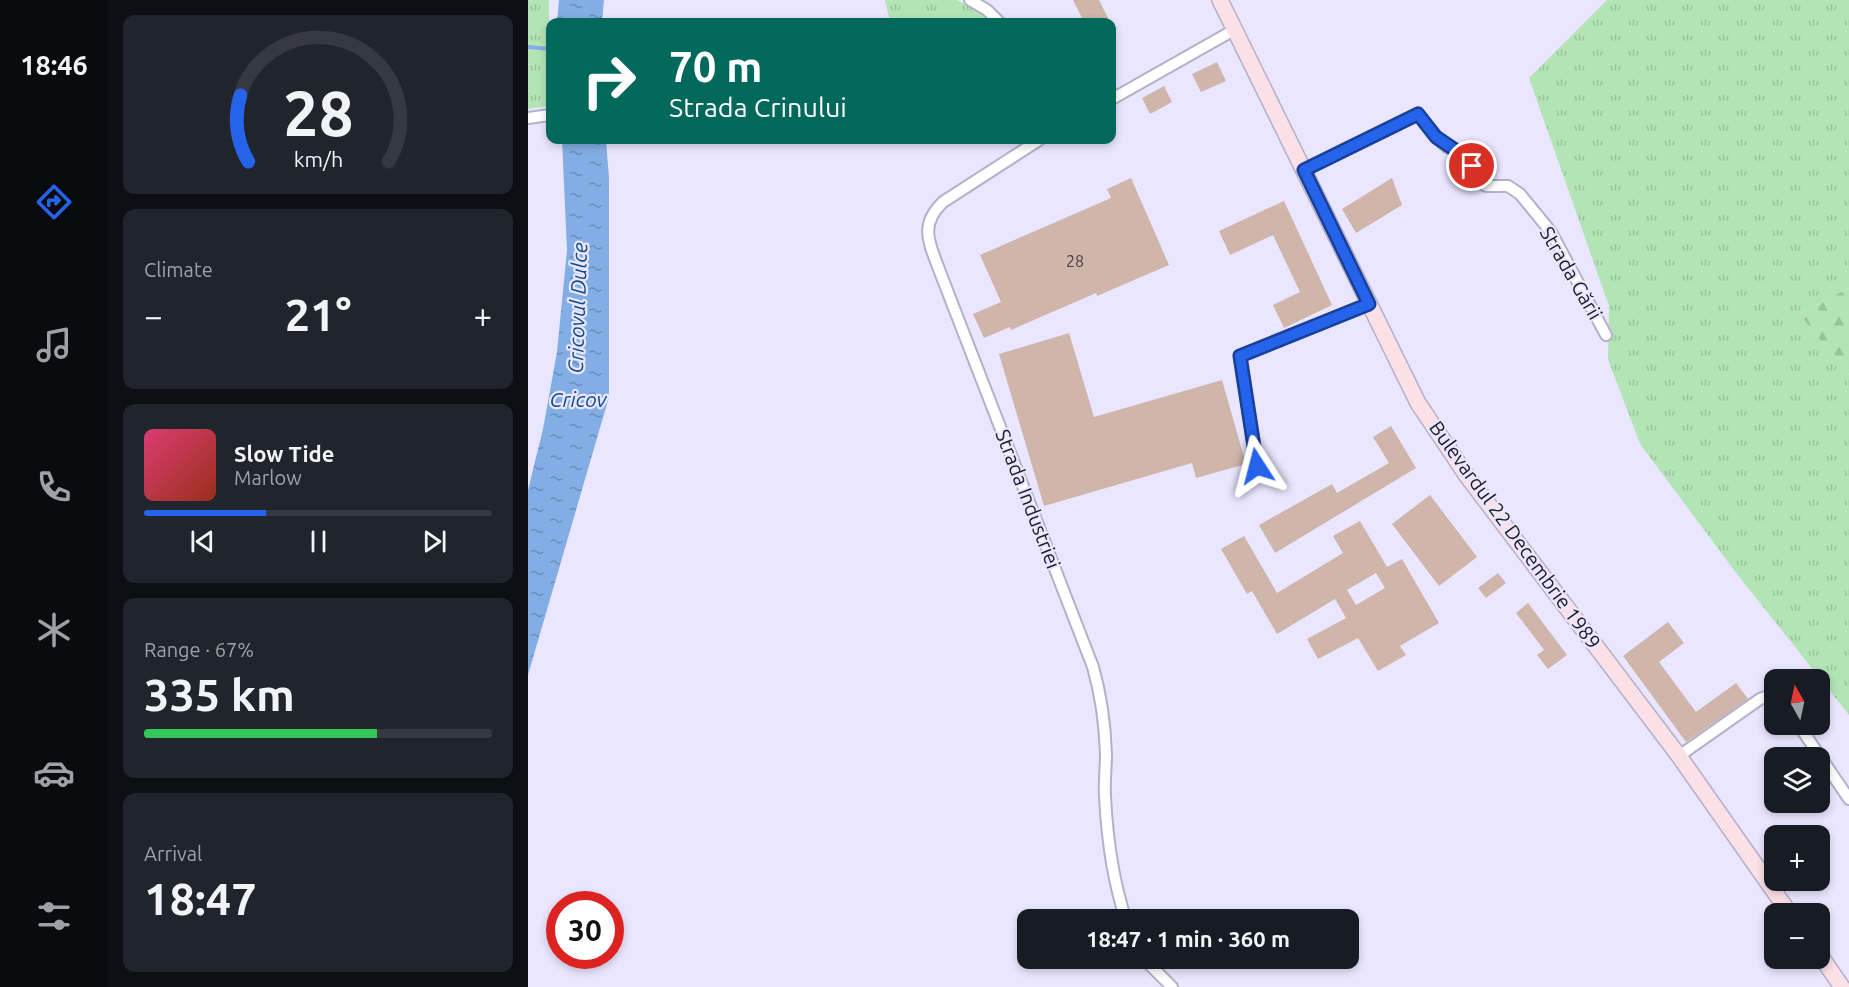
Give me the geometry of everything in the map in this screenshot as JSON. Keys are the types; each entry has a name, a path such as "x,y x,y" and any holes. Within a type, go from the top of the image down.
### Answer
{"main road":[{"name":"Bulevardul 22 Decembrie 1989","path":"1220,0 1419,403 1451,454 1679,756 1782,903"},
{"path":"1830,969 1842,987"}],"street":[{"path":"970,0 987,9 995,18"},
{"path":"1116,97 1234,30"},
{"name":"Strada Gării","path":"1304,170 1418,114 1436,137 1458,152 1472,166 1479,182 1486,186 1508,186 1520,194 1551,232 1606,335"},
{"path":"528,118 546,116"},
{"name":"Strada Industriei","path":"1033,144 943,202 932,212 928,222 928,232 931,247 953,306 1093,667 1103,711 1106,754 1104,794 1108,830 1123,909"},
{"path":"1257,466 1240,356 1369,304"},
{"path":"1679,756 1764,698"},
{"path":"1805,735 1849,799"},
{"path":"1154,969 1172,987"}],"green space":[{"path":"528,0 549,0 549,18 546,18 546,106 528,109"},
{"path":"885,0 957,0 988,18 889,18"},
{"path":"1607,0 1849,0 1849,288 1799,314 1849,375 1849,715 1830,691 1830,669 1812,669 1737,574 1640,444 1608,359 1609,306 1529,78"},
{"path":"1849,288 1849,375 1799,314"}],"water":[{"path":"559,0 604,0 602,18 557,18"},
{"name":"Cricov","path":"562,144 606,144 609,178 609,397 528,675 528,490 543,429 557,352 567,250"}],"building":[{"path":"1073,0 1099,0 1108,18 1082,18"},
{"path":"1217,62 1226,81 1201,92 1192,74"},
{"path":"1164,86 1172,102 1150,114 1142,98"},
{"path":"1131,178 1169,265 1097,296 1096,293 1011,330 1010,327 984,338 973,314 1001,302 980,255 1111,198 1107,189"},
{"path":"1392,178 1402,205 1356,233 1342,209"},
{"path":"1284,201 1332,305 1284,328 1273,305 1300,292 1273,235 1230,255 1219,231"},
{"path":"1069,333 1094,417 1222,380 1246,464 1196,478 1192,463 1044,506 999,354"},
{"path":"1391,426 1416,468 1275,553 1259,525 1332,484 1337,493 1389,463 1373,437"},
{"path":"1430,495 1477,557 1439,586 1392,524"},
{"path":"1360,521 1387,567 1402,559 1439,623 1400,646 1406,655 1378,671 1358,638 1318,659 1307,639 1346,618 1335,599 1277,634 1252,591 1247,594 1221,549 1244,536 1277,593 1343,553 1333,536","holes":["1376,573 1385,588 1356,605 1347,590"]},
{"path":"1498,573 1506,583 1486,598 1478,588"},
{"path":"1528,603 1567,655 1548,669 1537,655 1544,650 1516,613"},
{"path":"1668,622 1684,643 1659,662 1696,712 1736,683 1748,699 1686,742 1623,656"}],"waterway":[{"path":"528,47 546,49"}],"route":[{"path":"1257,466 1240,356 1369,304 1304,170 1418,114 1436,137 1447,147 1458,152 1472,166"}],"water label":[{"name":"Cricovul Dulce","path":"578,308"}]}
